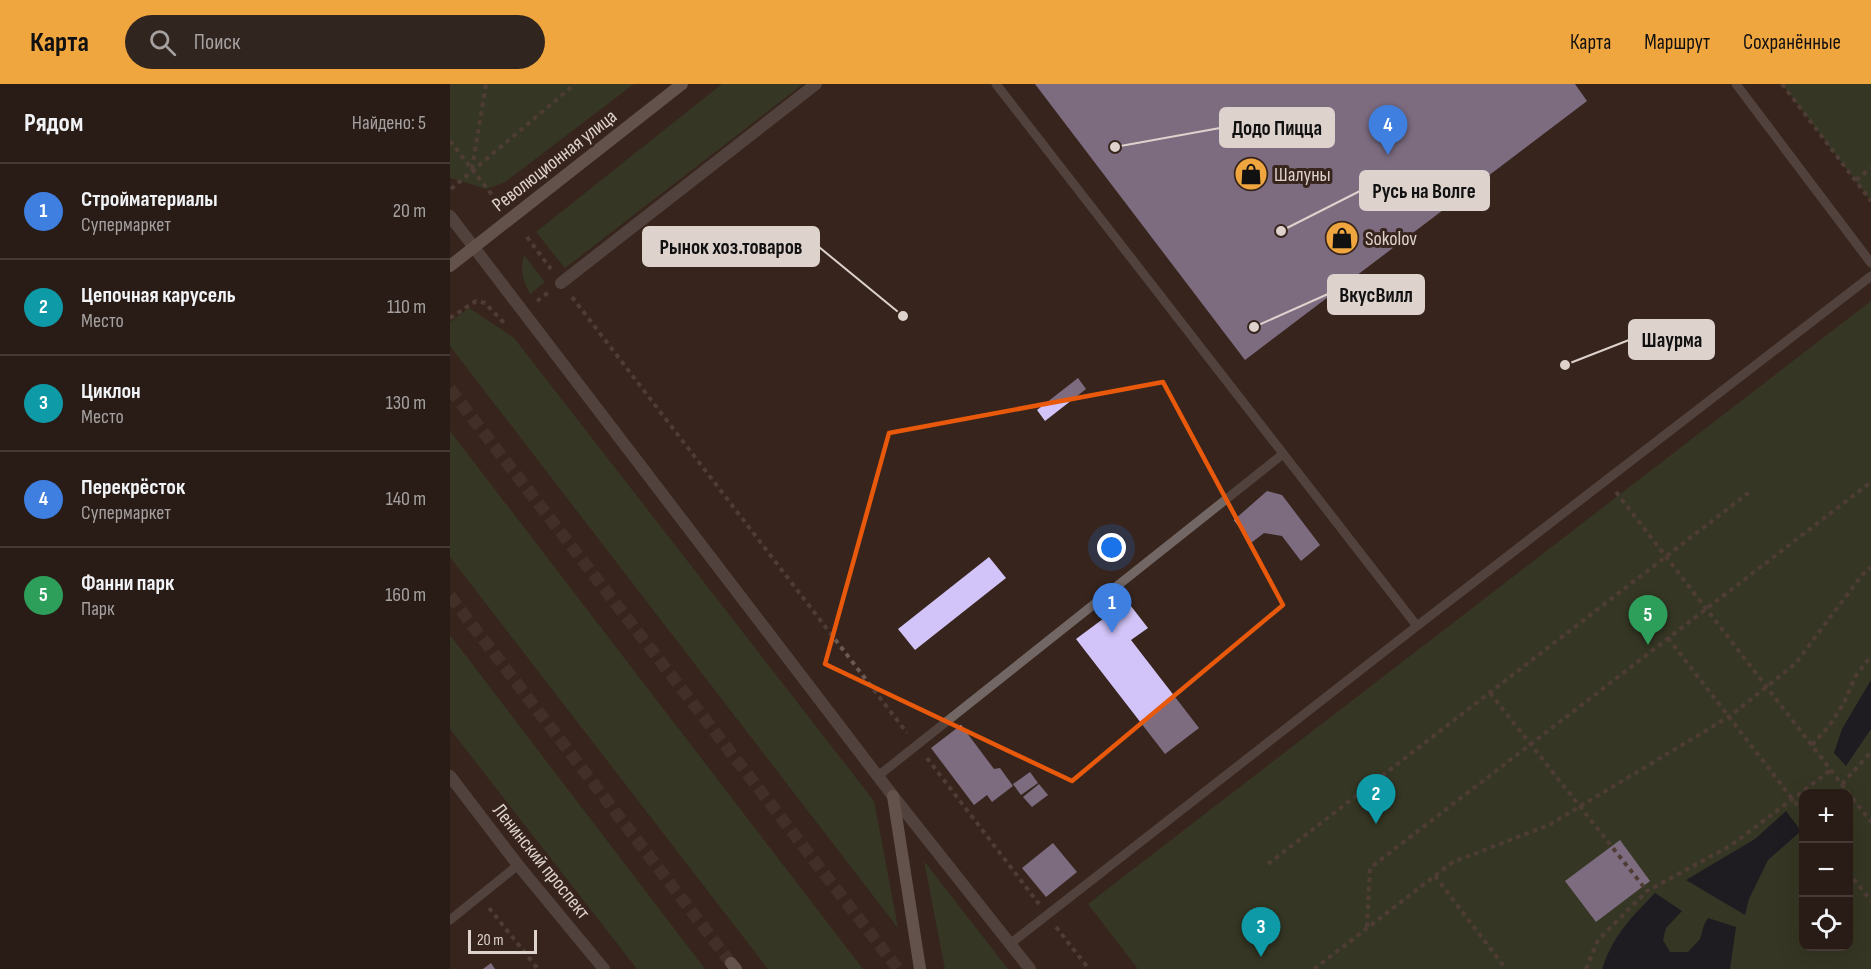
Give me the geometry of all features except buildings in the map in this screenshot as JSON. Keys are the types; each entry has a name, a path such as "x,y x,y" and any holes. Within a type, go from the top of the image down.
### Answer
{"main road":[{"name":"Революционная улица","path":"450,266 682,84"},
{"path":"893,796 920,969"}],"street":[{"path":"561,283 816,84"},
{"path":"450,216 893,796 1030,969"},
{"name":"Ленинский проспект","path":"450,776 518,865 604,969"}],"lane":[{"path":"996,84 1417,626"},
{"path":"1736,84 1871,263"},
{"path":"1010,944 1871,276"},
{"path":"878,776 1283,454"},
{"path":"450,920 518,865"}],"path":[{"path":"472,170 486,84"},
{"path":"451,189 575,84"},
{"path":"1783,84 1871,200"},
{"path":"1783,84 1871,200"},
{"path":"450,141 493,196"},
{"path":"1856,180 1871,168"},
{"path":"527,237 1089,969"},
{"path":"450,318 476,301 485,303 505,324"},
{"path":"1606,480 1871,822"},
{"path":"1367,928 1370,868 1871,482"},
{"path":"1268,864 1752,490"},
{"path":"1314,969 1453,862 1550,825 1728,717 1795,664 1862,575 1871,567"},
{"path":"1668,638 1799,809"},
{"path":"1812,745 1829,726 1844,703 1855,677 1871,656"},
{"path":"1490,693 1647,891"},
{"path":"1842,784 1871,752"},
{"path":"1586,969 1598,940 1647,891 1730,846 1831,770"},
{"path":"1435,876 1506,969"},
{"path":"1853,878 1871,901"},
{"path":"480,896 538,969"}],"highlighted area":[{"path":"1163,382 1283,605 1072,781 825,664 889,433"}],"green space":[{"path":"450,84 634,84 505,182 487,189 450,178"},
{"path":"722,84 803,84 565,268 536,232"},
{"path":"1782,84 1871,84 1871,201"},
{"path":"524,255 545,282 530,294 523,275"},
{"path":"1871,301 1871,969 1138,969 1088,904"},
{"path":"469,308 514,338 874,801 898,928 450,346 450,322"},
{"path":"450,431 863,969 768,969 450,557"},
{"path":"450,635 705,969 637,969 450,729"},
{"path":"924,861 1008,969 945,969"}],"water":[{"path":"1871,680 1871,729 1846,766 1834,753 1842,729"},
{"path":"1786,811 1799,828 1799,833 1768,860 1749,899 1745,915 1686,880 1755,839"},
{"path":"1655,893 1682,911 1666,928 1663,940 1670,952 1688,952 1700,939 1708,918 1736,927 1730,969 1602,969 1617,936"}],"tunnel":[{"path":"450,389 898,969"},
{"path":"450,596 731,963"}],"place":[{"name":"Додо Пицца","path":"1115,147"},
{"name":"Перекрёсток","path":"1388,155"},
{"name":"Шалуны","path":"1251,174"},
{"name":"Русь на Волге","path":"1281,231"},
{"name":"Sokolov","path":"1342,238"},
{"name":"Рынок хоз.товаров","path":"903,316"},
{"name":"ВкусВилл","path":"1254,327"},
{"name":"Шаурма","path":"1565,365"},
{"name":"Стройматериалы","path":"1112,633"},
{"name":"Фанни парк","path":"1648,645"},
{"name":"Цепочная карусель","path":"1376,824"},
{"name":"Циклон","path":"1261,957"}]}
